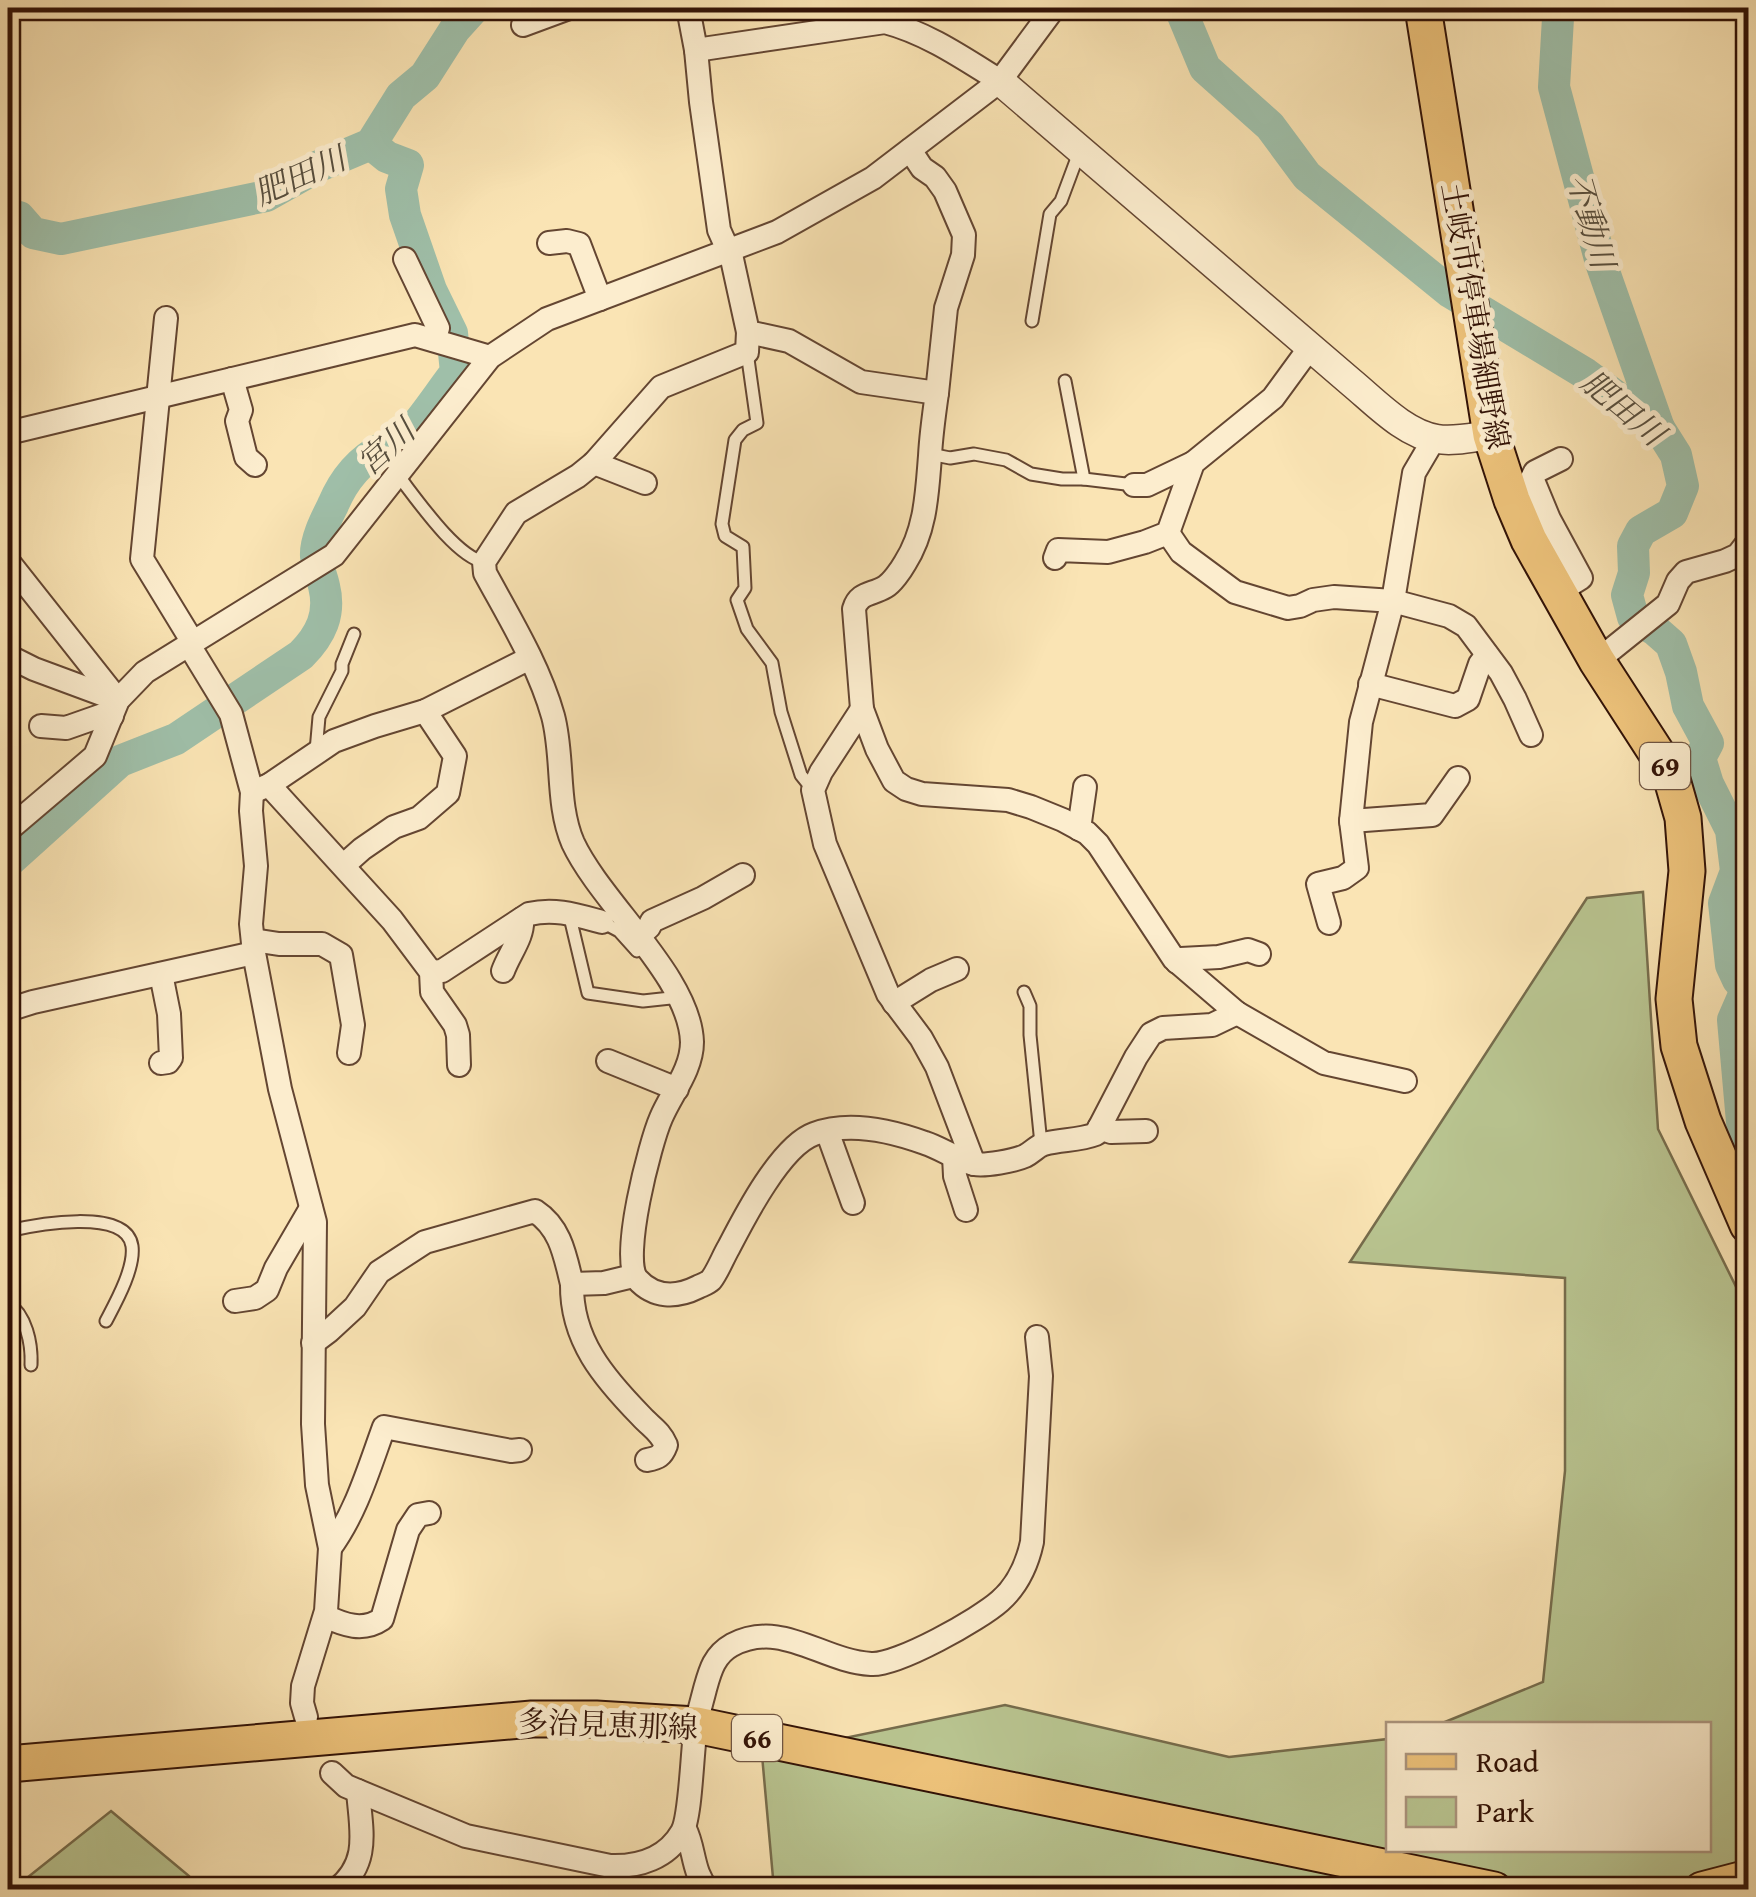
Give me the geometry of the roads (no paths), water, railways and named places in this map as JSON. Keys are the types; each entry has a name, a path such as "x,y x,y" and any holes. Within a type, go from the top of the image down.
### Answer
{"main road":[{"name":"土岐市停車場細野線","path":"1423,8 1492,435 1529,540 1557,593 1674,783 1683,818 1686,870 1674,999 1679,1046 1703,1121 1748,1225"},
{"name":"多治見恵那線","path":"8,1764 532,1719 696,1725 1494,1890"},
{"path":"1702,1890 1748,1878"}],"street":[{"path":"532,17 569,8"},
{"path":"688,8 719,230 732,259 747,342"},
{"path":"8,830 95,756 115,708 145,672 334,555 490,358 547,319 777,232 873,178 1000,81 1054,8"},
{"path":"696,50 885,22 948,48 1000,81 1402,423 1434,439 1492,435"},
{"path":"910,150 922,168 946,190 964,235 963,255 946,308 923,519 905,564 885,587 856,600 854,608 862,709 894,781 922,794 1008,800 1079,829 1098,844 1177,962 1237,1013 1324,1063 1405,1082"},
{"path":"549,243 579,244 600,299"},
{"path":"405,259 438,328 438,341"},
{"path":"166,318 142,558 232,714 261,788 344,865 430,972 432,992 455,1025 458,1064"},
{"path":"8,432 416,334 490,358"},
{"path":"937,393 861,382 789,340 747,342 660,387 594,463 516,513 484,562 485,573 530,658 553,717 572,841 680,997 689,1019 691,1053 662,1116 644,1170 630,1259 634,1276 650,1290 671,1296 710,1282 779,1163 813,1134 858,1128 895,1134 964,1160 988,1164 1025,1156 1041,1144 1081,1140 1096,1134 1151,1034 1163,1028 1212,1025 1237,1013"},
{"path":"1134,485 1148,485 1193,463 1273,398 1311,346"},
{"path":"232,379 246,458 255,465"},
{"path":"1329,922 1318,884 1343,878 1357,868 1350,821 1361,722 1393,601 1414,473 1434,439"},
{"path":"1557,593 1581,578 1548,519 1532,478 1535,472 1561,459"},
{"path":"594,463 646,483"},
{"path":"1168,533 1193,463"},
{"path":"1168,533 1181,552 1235,592 1288,608 1334,598 1393,601 1449,616 1466,626 1487,655 1516,698 1532,734"},
{"path":"1055,558 1058,550 1108,552 1168,533"},
{"path":"1597,660 1668,604 1686,572 1725,561 1748,542"},
{"path":"8,561 115,708"},
{"path":"1370,684 1455,706 1468,699 1487,655"},
{"path":"8,656 115,708"},
{"path":"306,1717 303,1686 328,1596 330,1548 318,1484 313,1424 316,1234 280,1089 253,947 256,866 251,811 261,788 334,741 425,711 530,658"},
{"path":"42,726 66,728 115,708"},
{"path":"862,709 813,790 825,844 882,982 937,1067 964,1160 955,1176 966,1210"},
{"path":"344,865 394,827 419,818 448,793 455,756 425,711"},
{"path":"1350,821 1432,816 1458,778"},
{"path":"1079,829 1085,787"},
{"path":"642,942 652,921 744,875"},
{"path":"430,972 442,971 528,914 544,910 602,922"},
{"path":"503,971 523,930 522,919"},
{"path":"8,1010 161,974 253,947 322,944 340,955 353,1025 348,1052"},
{"path":"1177,962 1248,950 1259,954"},
{"path":"894,1003 957,969"},
{"path":"161,974 172,1058 162,1063"},
{"path":"608,1061 677,1088"},
{"path":"1099,1128 1111,1132 1146,1131"},
{"path":"827,1131 853,1204"},
{"path":"235,1302 255,1298 267,1290 311,1208"},
{"path":"313,1343 355,1307 379,1272 425,1242 535,1212 552,1226 561,1243 585,1347 610,1382 662,1433 666,1446 663,1454 647,1460"},
{"path":"572,1284 604,1284 634,1276"},
{"path":"708,1890 695,1867 692,1843 685,1829 696,1725 711,1665 725,1649 747,1638 776,1637 846,1660 891,1662 986,1612 1001,1600 1022,1574 1032,1542 1041,1376 1037,1337"},
{"path":"330,1548 358,1496 384,1427 520,1450"},
{"path":"324,1616 359,1627 382,1619 408,1530 418,1516 429,1513"},
{"path":"332,1773 346,1786 466,1836 610,1866 628,1867 658,1856 685,1829"},
{"path":"336,1890 348,1881 360,1858 358,1791"}],"lane":[{"path":"1032,320 1050,214 1061,201 1080,150"},
{"path":"747,342 758,423 743,430 735,440 722,524 725,536 743,547 745,588 737,600 747,629 772,663 781,712 801,775 813,790"},
{"path":"1065,381 1084,479"},
{"path":"930,454 950,458 974,454 1006,460 1032,474 1134,485"},
{"path":"397,474 438,526 468,556 484,562"},
{"path":"316,752 319,718 342,671 354,634"},
{"path":"569,914 588,993 643,1001 680,997"},
{"path":"602,922 619,931 638,951 642,942"},
{"path":"1024,992 1030,1006 1041,1144"},
{"path":"8,1231 80,1222 113,1224 126,1233 132,1247 128,1274 106,1321"},
{"path":"8,1303 17,1309 29,1339 31,1364"}],"waterway":[{"name":"肥田川","path":"8,215 19,217 33,233 61,239 266,196 319,166 371,144 401,96 425,76 455,29 474,8"},
{"name":"肥田川","path":"1180,8 1205,68 1270,126 1307,176 1450,292 1586,374 1659,428 1676,455 1683,486 1672,513 1641,531 1633,546 1634,573 1627,595 1633,617 1671,644 1688,706 1708,743 1700,758 1708,784 1731,830 1736,871 1724,903 1731,965 1744,986 1733,1020 1748,1164"},
{"name":"不動川","path":"1554,8 1558,18 1554,87 1601,263 1659,428"},
{"name":"宮川","path":"8,862 120,761 176,739 301,655 319,632 325,615 326,596 316,550 337,496 367,459 410,433 456,372 452,333 431,290 405,215 401,189 408,165 387,157 371,144"}]}
